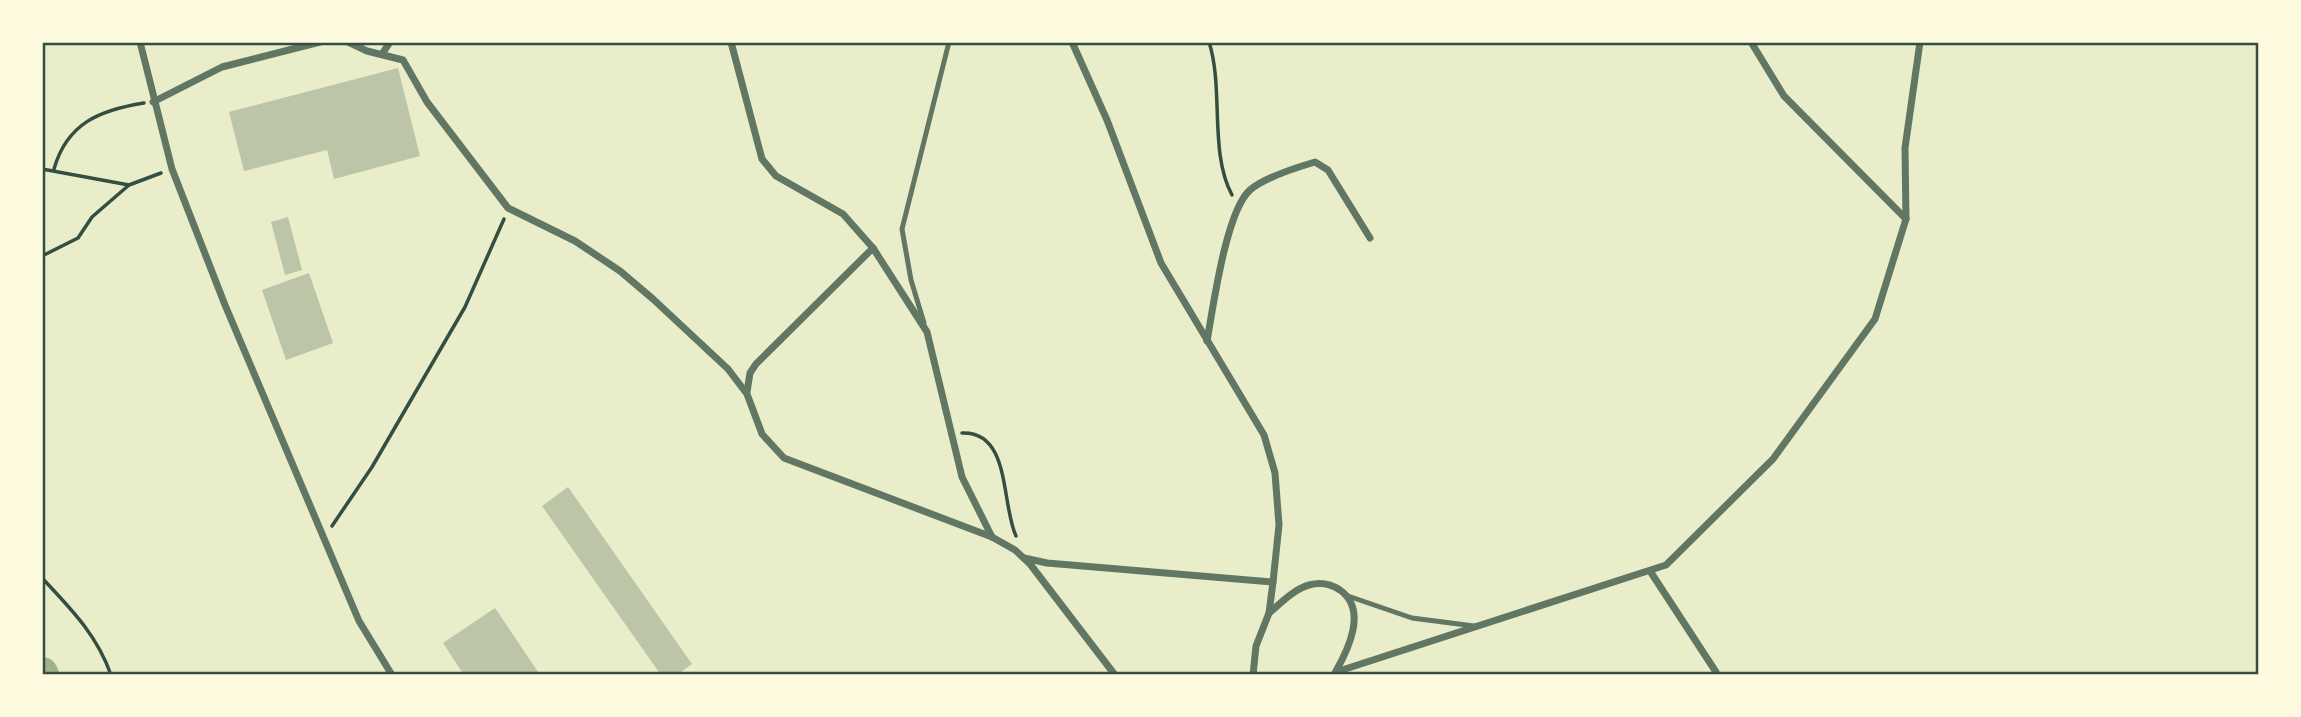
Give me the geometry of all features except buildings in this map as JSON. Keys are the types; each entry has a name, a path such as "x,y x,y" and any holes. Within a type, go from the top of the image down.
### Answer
{"street":[{"path":"140,42 172,169 322,538 359,621 392,675"},
{"path":"153,102 222,67 320,42"},
{"path":"348,42 403,60 427,102 508,208 556,229 620,271 728,369 747,394 762,434 784,458 992,537 1026,558 1115,675"},
{"path":"382,54 390,42"},
{"path":"731,42 762,159 776,176 843,214 873,248 927,332 962,477 992,537"},
{"path":"1072,42 1107,120 1161,262 1264,435 1275,473 1279,525 1273,582 1269,613 1256,646 1253,675"},
{"path":"1751,42 1784,96 1906,219"},
{"path":"1335,673 1666,565 1773,459 1875,319 1906,219 1905,148 1920,42"},
{"path":"1207,342 1219,274 1239,207 1250,190 1297,167 1315,162 1328,170 1370,238"},
{"path":"747,394 750,373 756,364 873,248"},
{"path":"1026,558 1273,582"},
{"path":"1650,571 1716,672"},
{"path":"1269,613 1307,585 1328,584 1346,596 1352,605 1355,626 1335,673"}],"lane":[{"path":"927,332 911,280 902,229 949,42"},
{"path":"1346,596 1412,618 1477,626"}],"path":[{"path":"1209,42 1215,61 1220,142 1229,189 1239,207"},
{"path":"54,169 59,151 77,128 108,109 153,102"},
{"path":"42,169 54,169 129,185"},
{"path":"42,256 78,238 92,217 129,185 172,169"},
{"path":"322,538 372,467 465,307 508,208"},
{"path":"950,434 971,433 989,440 999,464 1014,531 1026,558"},
{"path":"42,578 83,622 103,652 111,675"}]}
